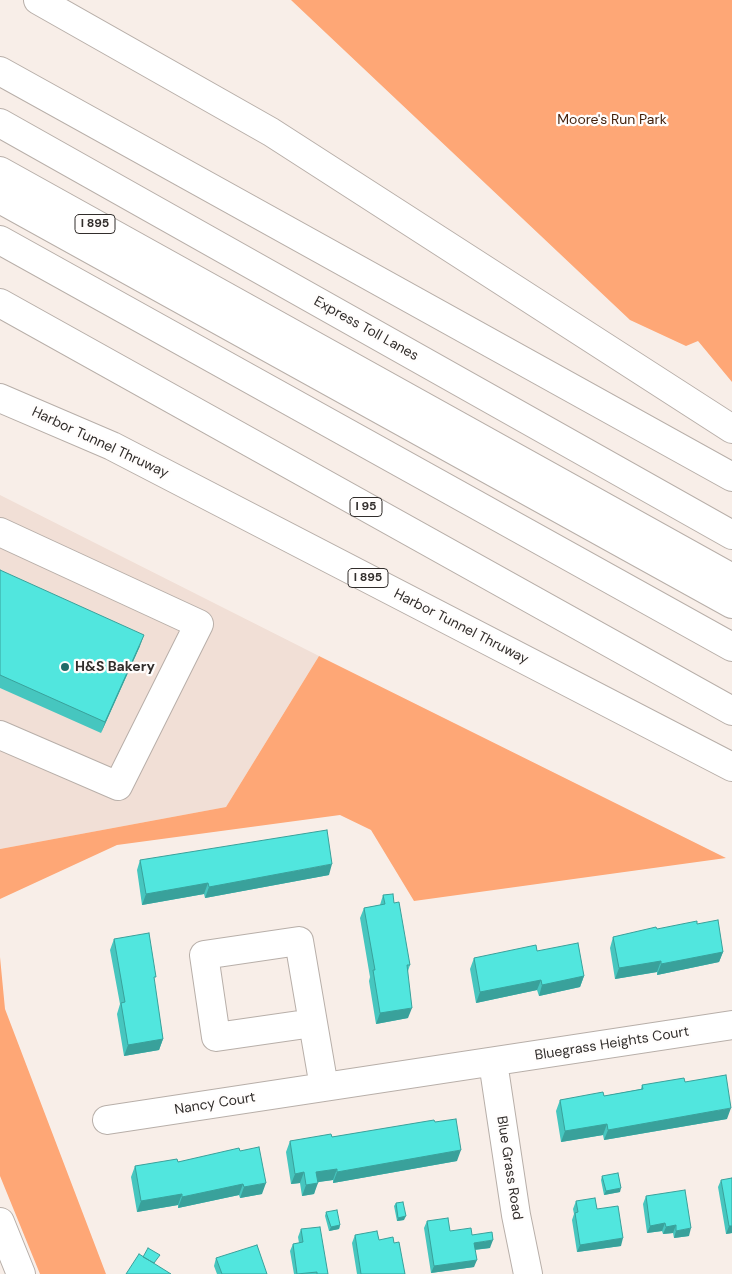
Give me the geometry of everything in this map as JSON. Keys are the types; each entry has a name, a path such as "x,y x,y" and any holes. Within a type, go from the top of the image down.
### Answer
{"main road":[{"path":"38,0 271,132 732,429"},
{"path":"0,71 732,477"},
{"name":"Express Toll Lanes","path":"0,123 732,535"},
{"name":"I 895","path":"0,171 186,288"},
{"path":"0,199 186,288 732,578"},
{"path":"0,240 732,647"},
{"path":"186,288 732,604"},
{"name":"I 95","path":"0,303 732,711"},
{"name":"Harbor Tunnel Thruway","path":"0,398 112,446 732,767"},
{"path":"0,532 199,624 118,786 0,735"},
{"path":"313,1022 216,1037 204,955 299,941 313,1022 324,1087"},
{"name":"Bluegrass Heights Court","path":"493,1062 732,1026"},
{"name":"Nancy Court","path":"107,1120 493,1062"},
{"name":"Blue Grass Road","path":"493,1062 516,1215 528,1274"},
{"path":"0,1222 21,1274"}],"shaded area":[{"path":"0,495 319,656 226,807 0,849"}],"green space":[{"name":"Moore's Run Park","path":"291,0 732,0 732,382 698,341 686,346 630,320"},
{"path":"319,656 726,858 414,901 371,830 340,815 117,845 0,899 0,849 226,807"},
{"path":"0,957 5,1009 106,1274 40,1274 0,1176"}],"building":[{"name":"H&S Bakery","path":"0,570 144,635 105,722 0,675"},
{"path":"327,830 332,864 209,887 208,883 146,894 140,860"},
{"path":"393,894 394,903 399,902 410,965 407,965 412,1008 380,1013 373,970 375,970 364,908 385,904 383,895"},
{"path":"718,920 723,952 661,964 661,961 619,968 613,937 656,927 657,929 697,921 697,924"},
{"path":"149,933 163,1039 128,1045 121,1003 125,1002 114,939"},
{"path":"578,943 584,976 542,985 541,980 480,992 474,958 536,945 537,951"},
{"path":"726,1075 731,1108 608,1130 607,1124 565,1131 560,1100 603,1092 604,1096 643,1089 642,1085 684,1078 685,1082"},
{"path":"456,1119 461,1150 337,1172 337,1169 316,1172 318,1183 306,1185 304,1172 295,1174 290,1141 331,1134 332,1137 434,1120 435,1122"},
{"path":"259,1147 266,1183 244,1187 243,1184 182,1197 182,1194 141,1201 135,1166 177,1159 178,1162 239,1148 240,1151"},
{"path":"618,1173 621,1188 606,1191 602,1176"},
{"path":"732,1178 732,1226 729,1226 721,1180"},
{"path":"685,1190 691,1228 676,1231 676,1225 666,1227 665,1223 650,1226 646,1196"},
{"path":"595,1198 597,1209 618,1206 623,1238 580,1245 575,1213 578,1212 576,1201"},
{"path":"403,1202 406,1216 398,1218 396,1203"},
{"path":"337,1210 340,1225 331,1227 326,1212"},
{"path":"448,1218 450,1231 471,1228 472,1235 492,1232 493,1240 474,1243 477,1260 434,1266 427,1221"},
{"path":"320,1227 328,1274 317,1274 317,1272 297,1274 293,1244 303,1242 301,1229"},
{"path":"377,1231 379,1240 393,1237 394,1243 399,1242 405,1274 361,1274 355,1235"},
{"path":"257,1245 267,1274 222,1274 216,1258"},
{"path":"148,1248 160,1255 154,1263 143,1257"},
{"path":"139,1254 171,1274 126,1274"}],"place":[{"name":"H&S Bakery","path":"65,667"}]}
